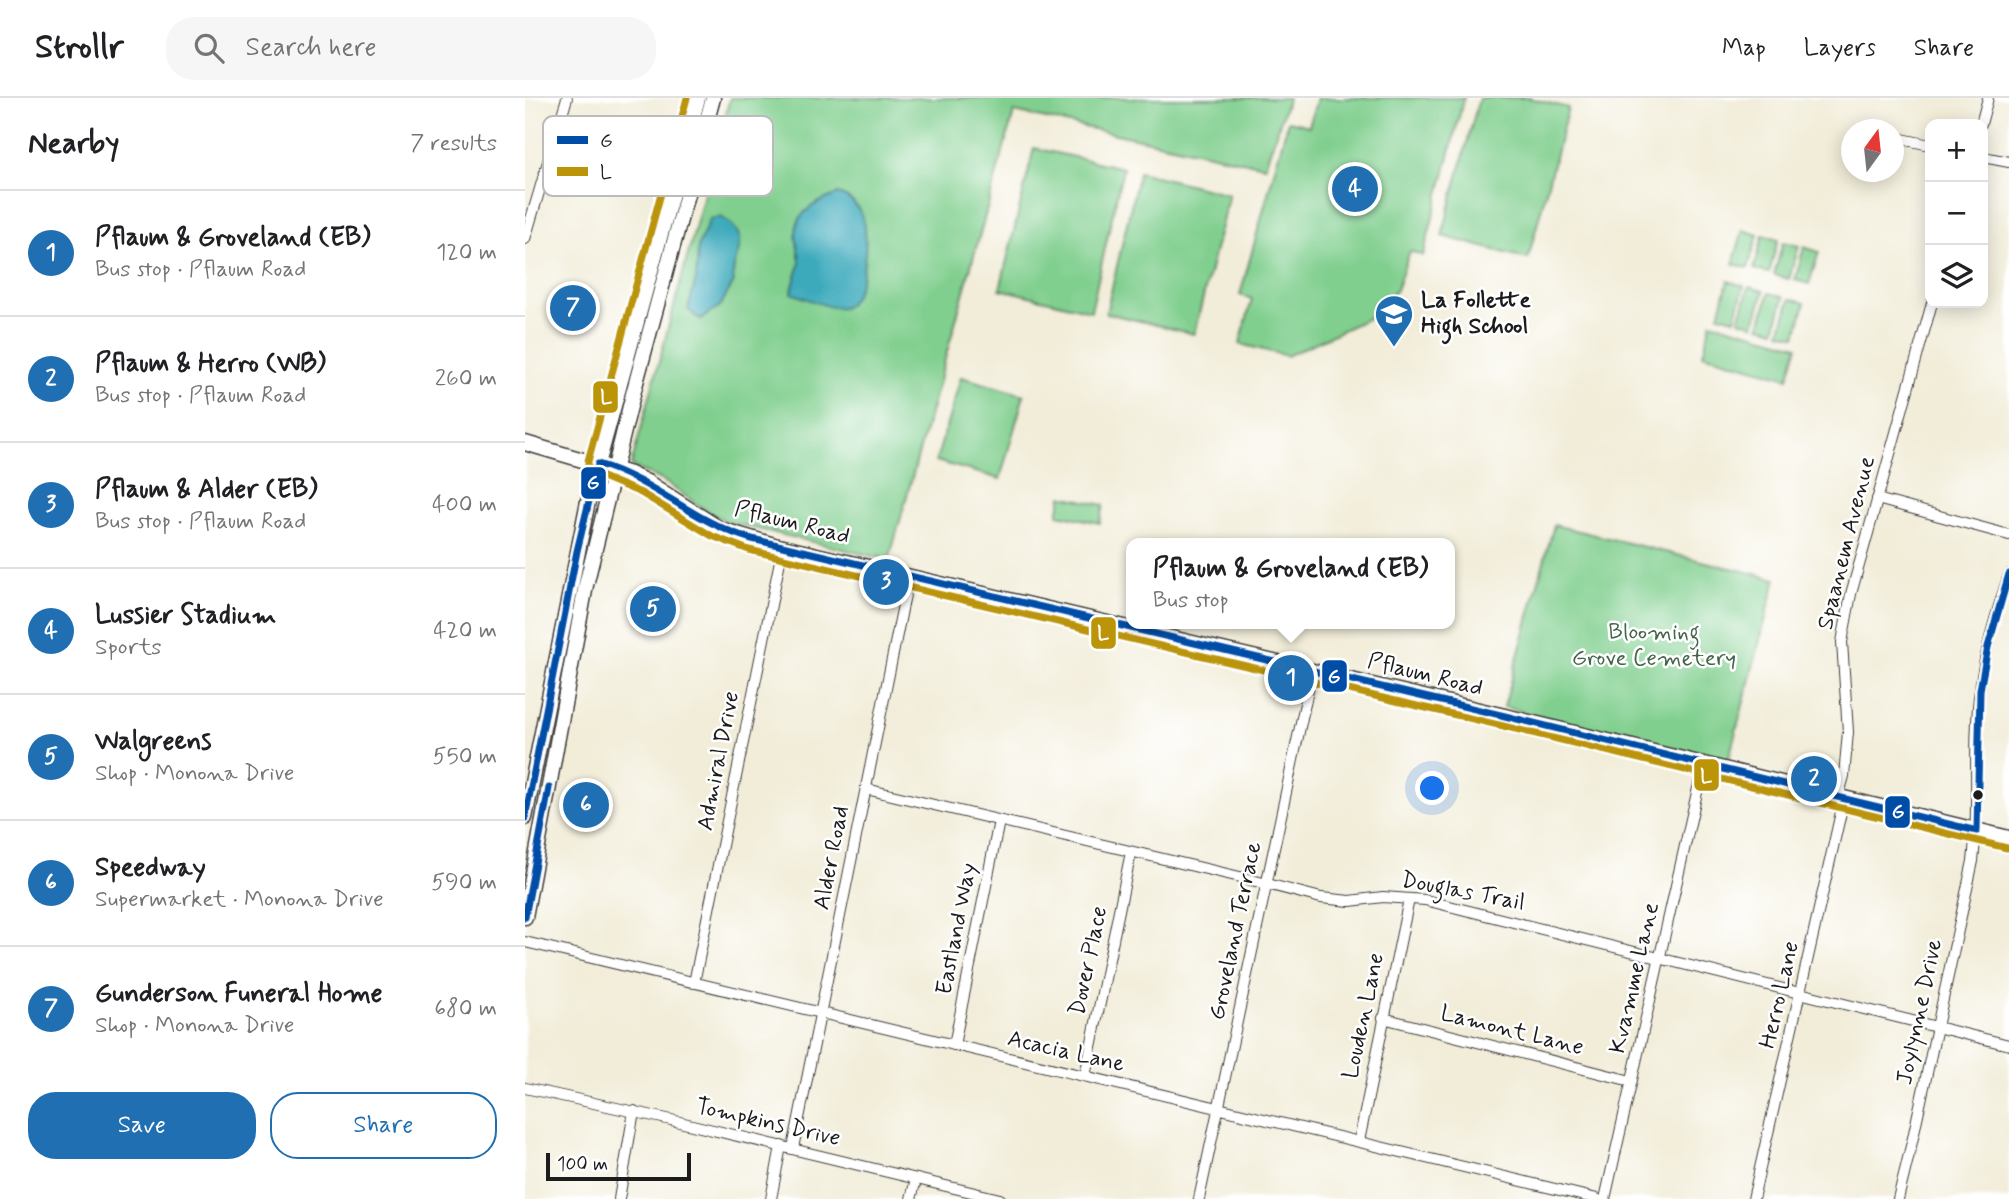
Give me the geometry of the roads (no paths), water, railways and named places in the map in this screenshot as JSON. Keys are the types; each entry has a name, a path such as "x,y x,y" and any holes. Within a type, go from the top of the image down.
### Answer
{"street":[{"path":"562,116 567,98"},
{"path":"693,116 698,98"},
{"path":"708,116 713,98"},
{"path":"1982,119 1988,98"},
{"path":"1904,139 1925,144"},
{"path":"1988,158 2009,162"},
{"path":"525,239 543,179"},
{"path":"525,818 573,566 671,196"},
{"path":"525,917 582,604 614,468 687,196"},
{"name":"Spaanem Avenue","path":"1841,799 1848,732 1842,642 1851,594 1931,308"},
{"name":"Pflaum Road","path":"525,443 614,468 647,482 720,528 783,546 1126,627"},
{"path":"1877,499 2009,535"},
{"name":"Admiral Drive","path":"694,983 783,546"},
{"name":"Joylynne Drive","path":"1898,1199 1973,861 1977,831 1980,690 1988,647 2009,574"},
{"name":"Alder Road","path":"793,1148 909,575"},
{"name":"Pflaum Road","path":"1136,629 2009,838"},
{"name":"Groveland Terrace","path":"1199,1199 1312,671"},
{"name":"Kvamme Lane","path":"1605,1199 1703,766"},
{"name":"Douglas Trail","path":"866,789 1321,898 1350,901 1383,897 1437,903 2009,1045"},
{"name":"Herro Lane","path":"1753,1199 1841,799"},
{"name":"Eastland Way","path":"954,1045 999,821"},
{"name":"Dover Place","path":"1085,1076 1131,852"},
{"name":"Louden Lane","path":"1359,1141 1409,899"},
{"name":"Acacia Lane","path":"525,942 1597,1199"},
{"name":"Lamont Lane","path":"1383,1018 1631,1082"},
{"name":"Tompkins Drive","path":"525,1088 793,1148 1000,1199"},
{"path":"619,1199 634,1111"},
{"path":"771,1199 781,1146"},
{"path":"911,1199 916,1179"}],"water":[{"path":"838,194 849,199 860,211 866,236 864,264 857,291 851,301 840,308 792,293 800,264 796,233 800,218 810,207"},
{"path":"721,217 732,225 740,241 733,272 734,282 720,306 701,319 688,309 696,279 698,246 710,219"}],"place":[{"name":"Lussier Stadium","path":"1355,189"},
{"name":"Gunderson Funeral Home","path":"573,308"},
{"name":"La Follette High School","path":"1394,348"},
{"name":"Pflaum & Alder (EB)","path":"886,582"},
{"name":"Walgreens","path":"653,609"},
{"name":"Pflaum & Groveland (EB)","path":"1291,678"},
{"name":"Pflaum & Herro (WB)","path":"1814,779"},
{"name":"Speedway","path":"586,805"}],"park label":[{"name":"Blooming Grove Cemetery","path":"1654,646"}]}
